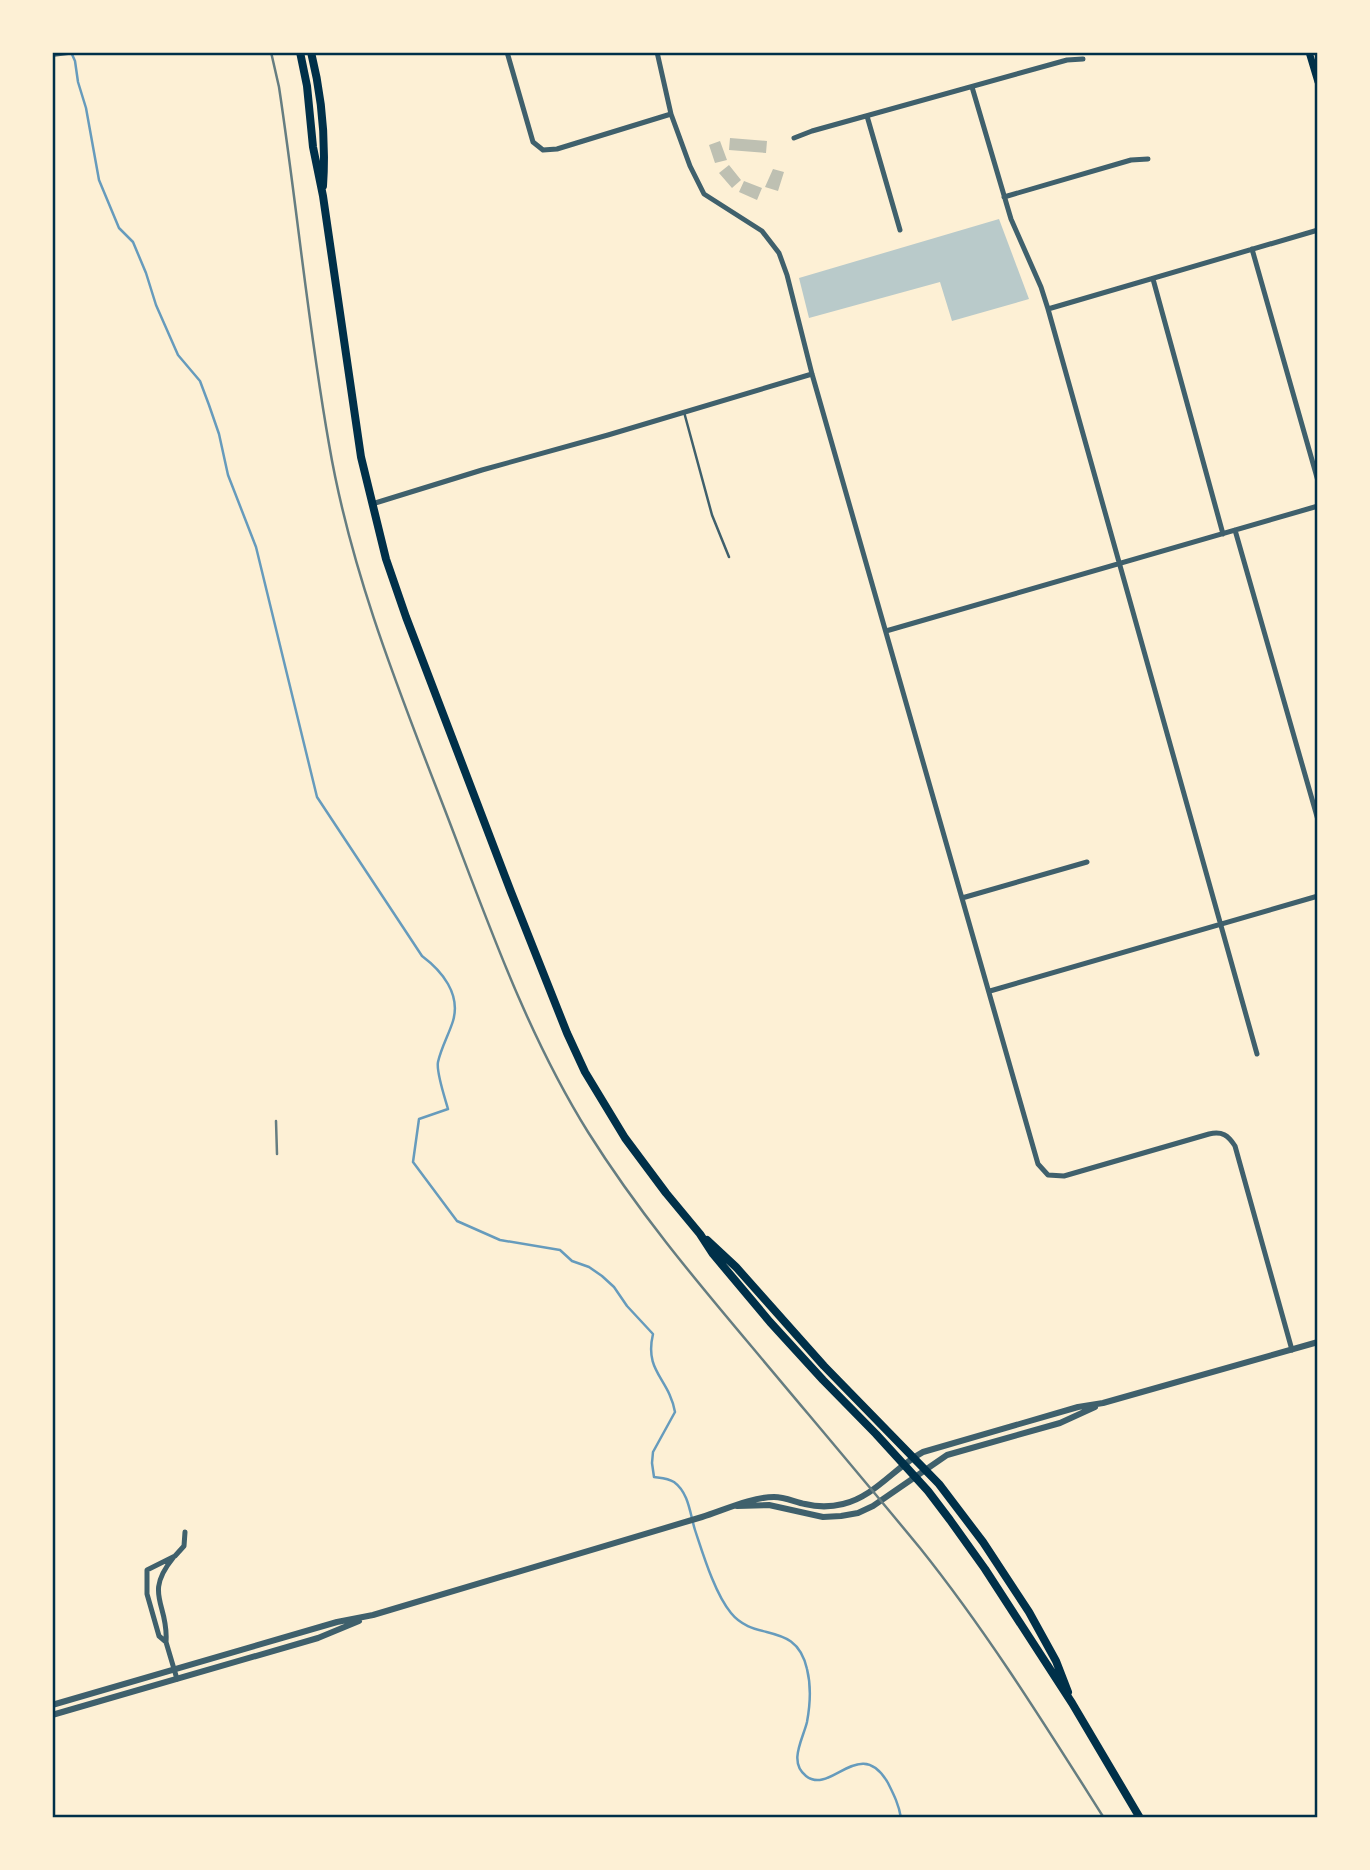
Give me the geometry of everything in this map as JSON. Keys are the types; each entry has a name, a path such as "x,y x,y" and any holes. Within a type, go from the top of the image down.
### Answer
{"main road":[{"path":"300,52 360,457 386,559 567,1033 585,1072 625,1138 713,1254 770,1322 876,1434 920,1473 939,1483 970,1523 1029,1612 1056,1661 1072,1703"},
{"path":"311,52 323,133 323,196"},
{"path":"1309,52 1318,82"},
{"path":"700,1234 736,1267 920,1473 928,1491 968,1544 1072,1703 1140,1818"}],"street":[{"path":"55,54 68,52"},
{"path":"507,52 533,142 543,150 557,149 671,114"},
{"path":"657,52 671,114 690,166 704,194 762,231 779,253 787,275 812,374 1038,1164 1048,1175 1064,1176 1209,1133 1217,1132 1229,1136 1235,1146 1292,1350"},
{"path":"794,138 1067,60 1083,58"},
{"path":"972,87 1011,219 1048,309 1257,1054"},
{"path":"867,116 900,230"},
{"path":"1004,197 1132,160 1147,159"},
{"path":"1048,309 1318,230"},
{"path":"1252,249 1318,481"},
{"path":"1153,279 1223,534"},
{"path":"371,504 812,374"},
{"path":"886,631 1318,506"},
{"path":"1235,530 1318,820"},
{"path":"962,898 1087,862"},
{"path":"989,991 1318,897"},
{"path":"52,1705 337,1622 373,1615 755,1500 777,1497 825,1507 842,1504 863,1496 909,1461 940,1447 1318,1342"},
{"path":"737,1506 786,1508 809,1515 841,1516 858,1513 873,1506 947,1455 1060,1423 1103,1403"},
{"path":"177,1679 166,1642 167,1632 157,1584 163,1570 184,1546 185,1532"},
{"path":"166,1642 159,1636 147,1594 147,1570 175,1556"},
{"path":"52,1715 317,1639 373,1615"}],"lane":[{"path":"684,412 712,515 729,557"}],"shaded area":[{"path":"999,219 1029,299 952,321 940,282 809,318 799,278"}],"building":[{"path":"730,138 767,141 766,153 729,150"},
{"path":"720,141 727,160 715,163 709,145"},
{"path":"729,165 741,180 732,188 719,173"},
{"path":"773,169 784,172 778,191 765,187"},
{"path":"744,181 762,188 757,200 739,192"}],"waterway":[{"path":"71,52 86,108 99,180 119,228 133,242 178,355 200,381 219,434 228,475 256,547 317,797 422,956 443,976 452,993 455,1011 453,1021 438,1062 439,1078 448,1109 419,1119 413,1162 457,1221 500,1240 560,1250 572,1261 589,1267 602,1276 653,1334 651,1347 654,1366 668,1391 675,1412 653,1452 654,1477 672,1481 683,1492 710,1573 731,1613 751,1628 784,1638 794,1644 802,1654 807,1669 810,1696 807,1722 797,1757 801,1770 806,1776 816,1780 825,1779 856,1765 867,1764 877,1769 888,1783 901,1818"}],"railway":[{"path":"271,52 279,87 329,444 350,540 395,680 494,939 546,1057 588,1132 626,1189 687,1269 945,1580 1015,1680 1104,1818"},
{"path":"276,1121 277,1154"}]}
